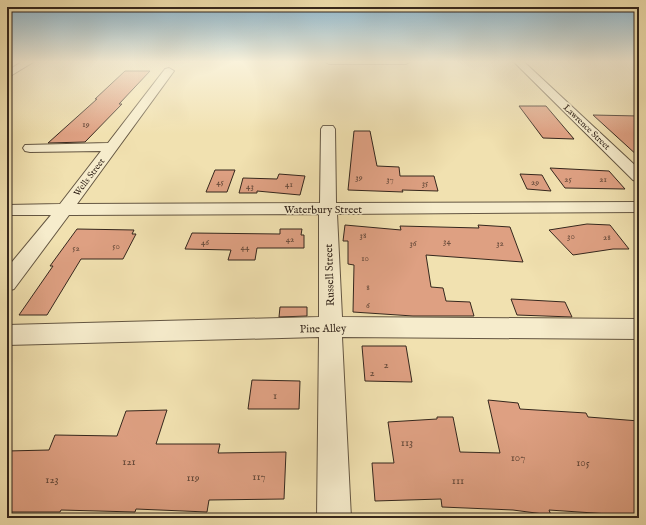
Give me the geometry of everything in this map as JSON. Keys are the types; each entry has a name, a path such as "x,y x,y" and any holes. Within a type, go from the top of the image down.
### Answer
{"street":[{"name":"Wells Street","path":"7,283 158,86"},
{"name":"Lawrence Street","path":"544,86 639,177"},
{"name":"Russell Street","path":"328,129 328,209 334,518"},
{"path":"30,148 111,147"},
{"name":"Waterbury Street","path":"7,210 639,208"},
{"name":"Pine Alley","path":"7,335 331,327 639,329"}],"building":[{"path":"109,86 136,86 119,104 122,104 85,142 48,143 97,99 95,99"},
{"path":"519,106 546,106 574,139 543,138"},
{"path":"593,115 639,116 639,157"},
{"path":"354,131 370,131 377,166 399,167 400,176 434,176 438,191 402,190 403,192 348,190"},
{"path":"550,168 609,171 625,189 565,188"},
{"path":"215,170 235,170 227,192 206,192"},
{"path":"279,174 305,176 300,195 257,191 257,193 239,193 243,178 277,179"},
{"path":"520,174 542,175 551,191 527,189"},
{"path":"587,224 610,225 629,249 613,249 573,255 549,230"},
{"path":"345,225 401,230 400,226 479,228 478,225 510,227 523,262 426,255 431,287 443,288 446,301 470,302 474,316 413,316 353,312 354,265 348,264 348,241 343,241"},
{"path":"77,229 134,230 132,234 136,234 123,259 81,259 47,315 19,315 53,266 50,266"},
{"path":"280,229 302,229 301,235 304,235 304,248 257,248 255,260 228,260 231,250 185,249 192,233 280,234"},
{"path":"511,299 565,302 572,317 517,315"},
{"path":"280,307 307,307 307,316 279,317"},
{"path":"362,346 406,346 412,382 365,381"},
{"path":"252,380 300,381 299,409 248,409"},
{"path":"488,400 518,403 520,409 586,413 588,417 639,421 639,516 549,510 551,515 513,510 442,507 441,499 375,501 372,463 394,463 388,422 437,419 437,417 453,417 460,452 500,453"},
{"path":"167,410 156,444 220,444 218,453 286,452 284,499 209,500 207,512 136,509 135,512 61,510 60,512 7,512 7,451 49,450 55,435 117,436 126,411"}]}
